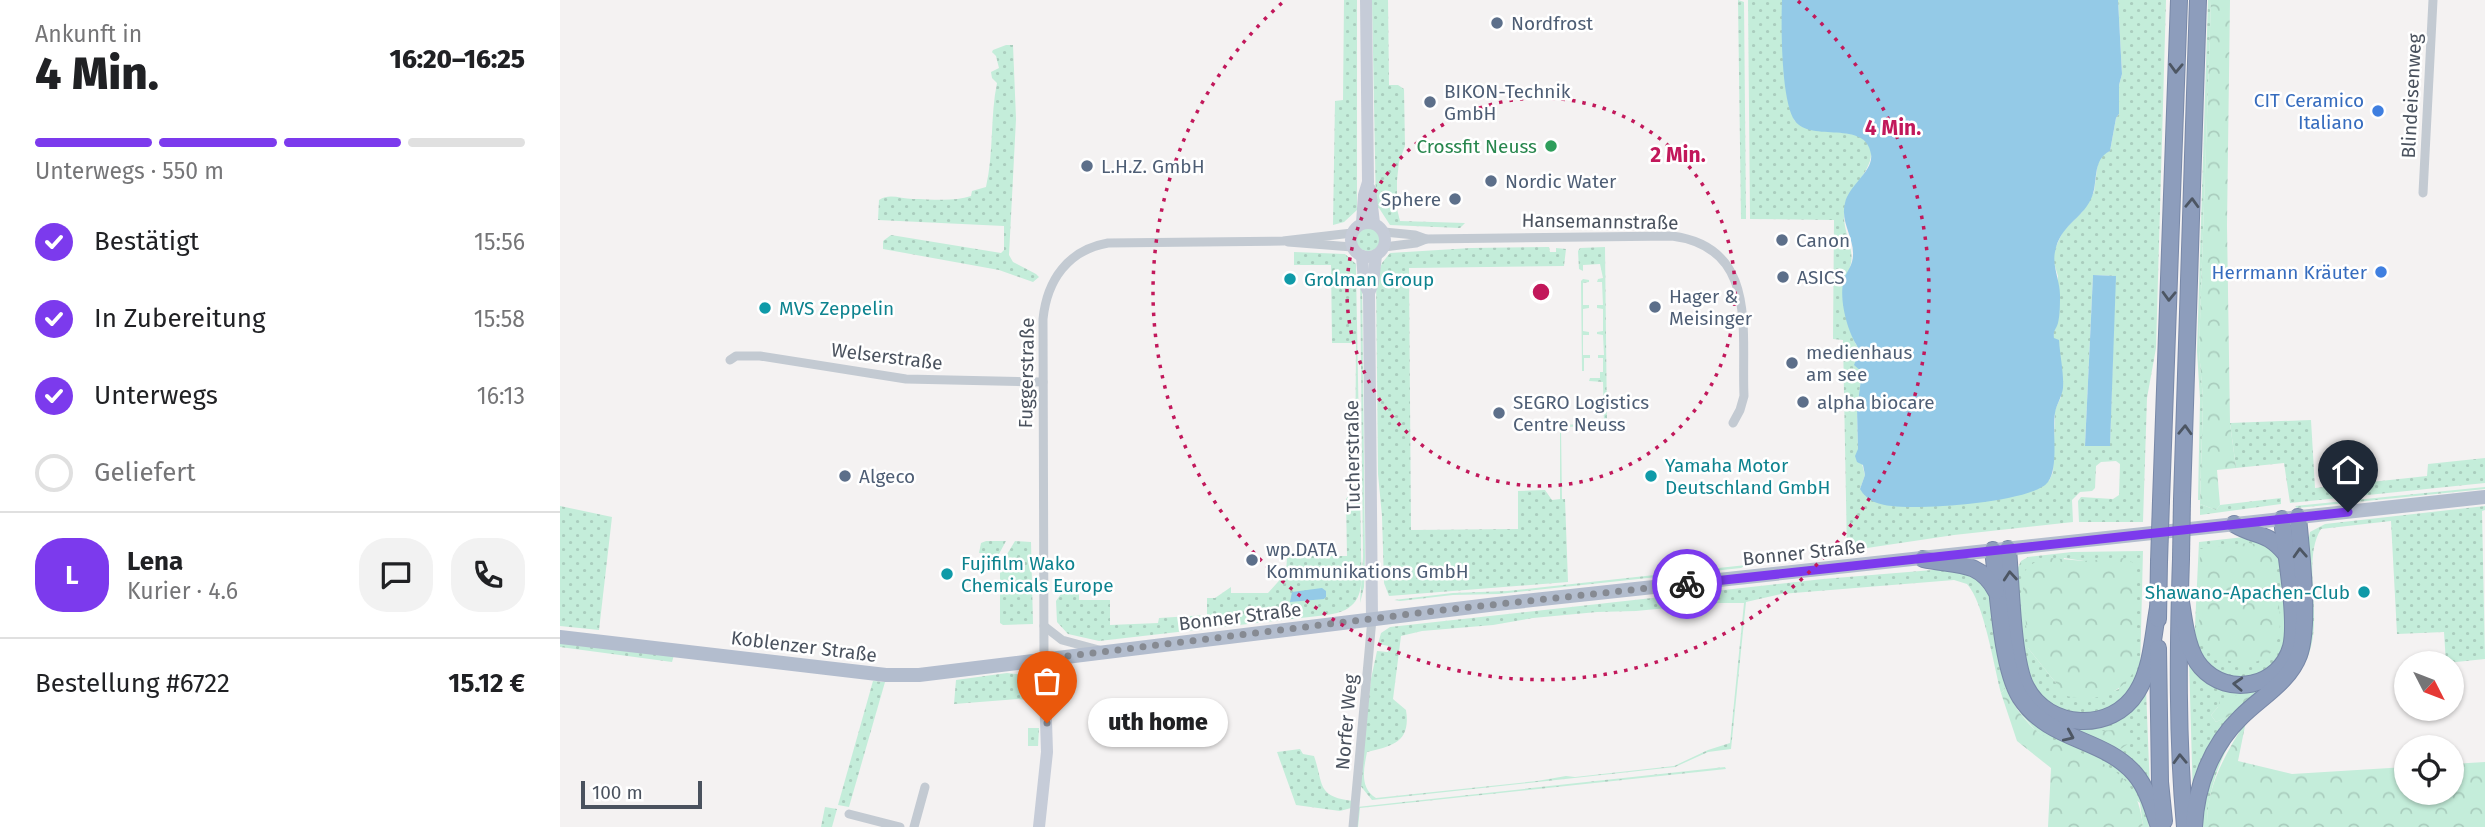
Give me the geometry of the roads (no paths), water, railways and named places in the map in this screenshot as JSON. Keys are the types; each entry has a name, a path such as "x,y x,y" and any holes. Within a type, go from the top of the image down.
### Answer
{"highway":[{"path":"2164,827 2158,709 2158,608 2179,0"},
{"path":"2185,827 2178,683 2198,0"},
{"path":"2180,596 2192,651 2201,667 2209,675 2229,684 2263,681 2280,668 2291,646 2292,620 2285,553 2290,518"},
{"path":"2194,827 2203,778 2220,743 2241,717 2288,674 2300,653 2304,618 2290,518"},
{"path":"2234,524 2249,533 2271,538 2285,553"},
{"path":"2000,549 2025,687 2037,702 2060,717 2085,722 2103,718 2120,710 2133,698 2146,670 2158,608"},
{"path":"2000,549 1998,597 2010,673 2021,698 2036,717 2048,726 2108,753 2132,771 2146,792 2159,827"},
{"path":"1923,559 1976,568 1988,579 1998,597"}],"main road":[{"path":"1352,233 1373,226 1364,195 1368,183 1366,0"},
{"name":"Tucherstraße","path":"1372,619 1369,293 1380,251 1373,226"},
{"name":"Tucherstraße","path":"1352,233 1369,293"},
{"path":"1357,251 1380,251"},
{"name":"Bonner Straße","path":"1044,659 1372,619 2485,498"},
{"name":"Koblenzer Straße","path":"560,637 886,675 919,675 1044,659"},
{"path":"1039,827 1047,752 1044,659"}],"street":[{"name":"Blindeisenweg","path":"2423,193 2433,0"},
{"name":"Hansemannstraße","path":"1373,226 1426,239 1664,236 1687,239 1706,246 1729,268 1741,296 1744,396 1733,423"},
{"name":"Fuggerstraße","path":"1044,659 1042,382 1045,302 1057,274 1077,255 1101,244 1283,241 1352,233"},
{"name":"Hansemannstraße","path":"1380,251 1426,239"},
{"name":"Fuggerstraße","path":"1283,241 1357,251"},
{"name":"Welserstraße","path":"730,360 736,356 760,356 906,379 1042,382"},
{"name":"Norfer Weg","path":"1353,827 1372,619"},
{"path":"1044,626 1054,635 1072,644 1106,651"},
{"path":"914,827 925,787"},
{"path":"849,814 900,827"}],"water":[{"path":"1782,0 2118,0 2122,74 2119,85 2119,114 2110,151 2100,160 2091,199 2061,235 2055,252 2060,302 2054,338 2059,340 2063,388 2054,421 2053,468 2048,482 2038,489 1999,500 1949,506 1906,507 1878,503 1866,497 1860,489 1865,475 1863,465 1857,462 1855,456 1858,449 1857,409 1862,372 1854,365 1860,350 1843,306 1842,287 1853,255 1844,210 1847,196 1869,166 1871,154 1867,143 1859,137 1813,131 1795,121 1790,111 1784,81"},
{"path":"2093,275 2116,276 2110,446 2085,446"},
{"path":"1322,588 1326,591 1324,599 1290,602 1292,592"}],"place":[{"name":"Nordfrost","path":"1497,23"},
{"name":"BIKON-Technik GmbH","path":"1430,102"},
{"name":"CIT Ceramico Italiano","path":"2378,111"},
{"name":"Crossfit Neuss","path":"1551,146"},
{"name":"L.H.Z. GmbH","path":"1087,166"},
{"name":"Nordic Water","path":"1491,181"},
{"name":"Sphere","path":"1455,199"},
{"name":"Canon","path":"1782,240"},
{"name":"Herrmann Kräuter","path":"2381,272"},
{"name":"ASICS","path":"1783,277"},
{"name":"Grolman Group","path":"1290,279"},
{"name":"Hager & Meisinger","path":"1655,307"},
{"name":"MVS Zeppelin","path":"765,308"},
{"name":"medienhaus am see","path":"1792,363"},
{"name":"alpha biocare","path":"1803,402"},
{"name":"SEGRO Logistics Centre Neuss","path":"1499,413"},
{"name":"Algeco","path":"845,476"},
{"name":"Yamaha Motor Deutschland GmbH","path":"1651,476"},
{"name":"wp.DATA Kommunikations GmbH","path":"1252,560"},
{"name":"Fujifilm Wako Chemicals Europe","path":"947,574"},
{"name":"Shawano-Apachen-Club","path":"2364,592"},
{"name":"uth home","path":"1047,723"}]}
